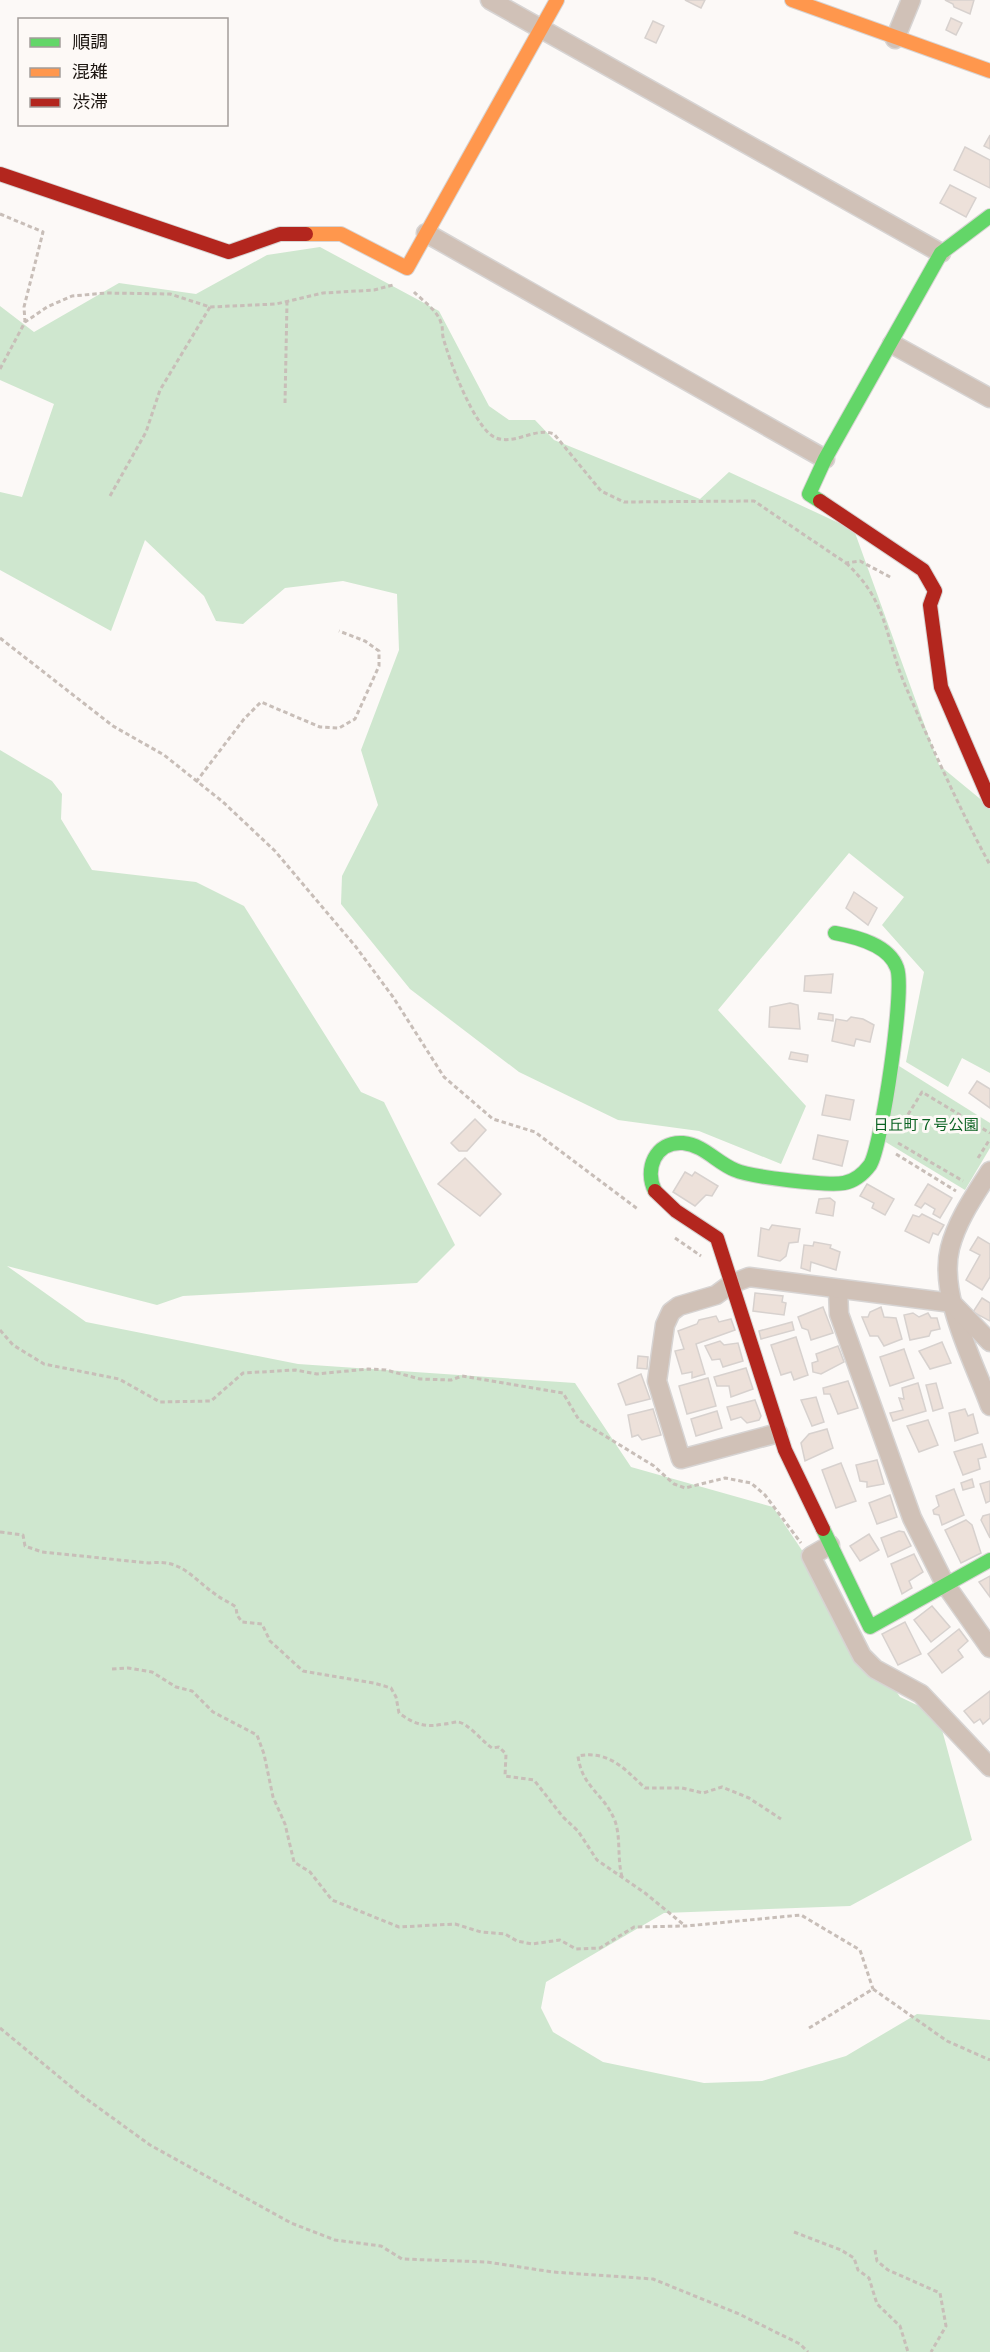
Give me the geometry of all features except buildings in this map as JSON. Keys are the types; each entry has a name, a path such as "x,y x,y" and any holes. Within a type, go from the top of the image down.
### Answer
{"street":[{"path":"490,0 941,253"},
{"path":"0,174 230,252 280,234 341,234 407,268 557,0"},
{"path":"792,0 990,71"},
{"path":"896,39 911,0"},
{"path":"990,216 941,253 892,344 825,459 809,494 923,570 935,591 930,605 941,687 990,801"},
{"path":"426,233 825,459"},
{"path":"892,344 990,398"},
{"path":"835,933 850,935 876,947 897,966 900,976 901,990 876,1142 869,1167 857,1178 843,1183 741,1173 689,1144 670,1145 661,1150 649,1174 653,1190 665,1203 710,1231 717,1238 778,1433 870,1627 990,1560"},
{"path":"990,1171 954,1236 947,1259 952,1303 990,1406"},
{"path":"778,1433 681,1460 657,1381 665,1325 672,1312 679,1306 716,1295 731,1284 749,1277 952,1303 990,1342"},
{"path":"838,1290 839,1314 912,1518 945,1584 990,1648"},
{"path":"830,1545 811,1556 867,1664 921,1694 990,1767"}],"path":[{"path":"0,214 43,232 24,308 25,322"},
{"path":"0,369 25,322 47,306 72,296 106,293 170,294 210,307 287,302 323,293 374,290 399,284 407,268"},
{"path":"414,292 441,321 443,337 473,414 482,429 496,438 509,440 544,430 554,434 601,492 624,502 754,501 859,574 882,610 904,683 990,865"},
{"path":"285,402 287,302"},
{"path":"110,496 146,432 160,390 210,307"},
{"path":"846,563 860,561 900,583"},
{"path":"196,782 244,719 261,702 320,727 339,728 355,719 380,666 379,651 365,641 339,631"},
{"path":"0,638 113,726 164,755 223,802 275,851 334,921 393,997 444,1077 493,1119 535,1132 644,1213"},
{"path":"899,1131 922,1092 990,1132"},
{"path":"893,1140 962,1182 966,1177"},
{"path":"876,1142 972,1200"},
{"path":"670,1235 697,1256 724,1260"},
{"path":"0,1330 13,1345 44,1364 119,1379 160,1402 212,1401 243,1373 295,1370 317,1374 386,1370 420,1379 451,1380 462,1376 563,1393 579,1420 654,1466 674,1484 685,1488 725,1478 751,1483 765,1495 811,1556"},
{"path":"0,1532 23,1535 25,1546 42,1552 149,1563 165,1561 192,1573 215,1594 236,1607 237,1615 242,1622 262,1624 270,1641 303,1671 391,1688 396,1697 399,1713 412,1722 427,1727 458,1722 470,1728 476,1737 492,1748 499,1747 506,1754 505,1776 534,1780 563,1817 578,1831 597,1860 645,1893 686,1926"},
{"path":"112,1669 128,1668 152,1672 176,1687 192,1691 213,1712 257,1735 264,1754 273,1797 285,1824 294,1862 310,1872 332,1900 399,1927 455,1924 481,1932 505,1934 517,1941 532,1944 560,1940 576,1949 600,1948 634,1927 686,1926 801,1915 861,1950 873,1989 947,2041 990,2060"},
{"path":"622,1879 617,1855 619,1842 615,1822 607,1806 580,1774 578,1756 594,1753 620,1765 645,1788 682,1788 703,1793 722,1787 749,1798 781,1819"},
{"path":"809,2028 873,1989"},
{"path":"0,2028 81,2095 150,2145 291,2223 335,2240 381,2246 402,2259 487,2262 553,2272 653,2279 739,2314 800,2344 808,2352"},
{"path":"794,2232 841,2250 854,2258 858,2270 868,2278 877,2304 900,2326 908,2352"},
{"path":"875,2250 877,2261 888,2270 940,2293 946,2326 931,2352"}],"green space":[{"path":"320,247 439,311 489,406 509,420 535,420 554,440 700,499 729,472 854,530 939,765 990,807 990,1073 962,1058 948,1087 906,1062 924,972 882,925 904,897 849,853 718,1010 806,1106 781,1164 699,1131 618,1120 519,1072 410,989 341,904 342,876 378,805 361,750 399,650 397,594 343,581 285,588 243,624 216,621 204,596 145,540 111,631 0,570 0,492 22,497 54,404 0,380 0,306 34,332 119,283 196,294 267,255"},
{"path":"0,750 52,781 62,794 61,819 92,870 196,882 244,906 361,1092 384,1102 455,1245 417,1283 183,1296 157,1305 7,1266 86,1322 298,1364 575,1383 631,1467 773,1507 900,1697 938,1715 972,1840 850,1906 664,1913 546,1982 541,2008 553,2032 603,2062 704,2083 762,2081 846,2056 917,2014 990,2020 990,2352 0,2352"},
{"name":"日丘町７号公園","path":"899,1066 990,1123 990,1148 965,1190 884,1141"}],"traffic: fast":[{"path":"820,501 809,494 825,459 941,253 990,216"},
{"path":"655,1191 651,1174 654,1158 665,1147 673,1144 691,1144 728,1167 743,1173 789,1180 844,1183 859,1176 870,1165 880,1129 891,1067 898,1005 897,968 893,960 880,948 871,943 835,933"},
{"path":"823,1529 870,1627 990,1560"}],"traffic: slow":[{"path":"306,234 341,234 407,268 557,0"},
{"path":"792,0 990,71"}],"traffic: jam":[{"path":"0,174 229,252 280,234 306,234"},
{"path":"820,501 923,570 935,591 930,605 941,687 990,801"},
{"path":"655,1191 676,1211 717,1238 785,1450 823,1529"}]}
